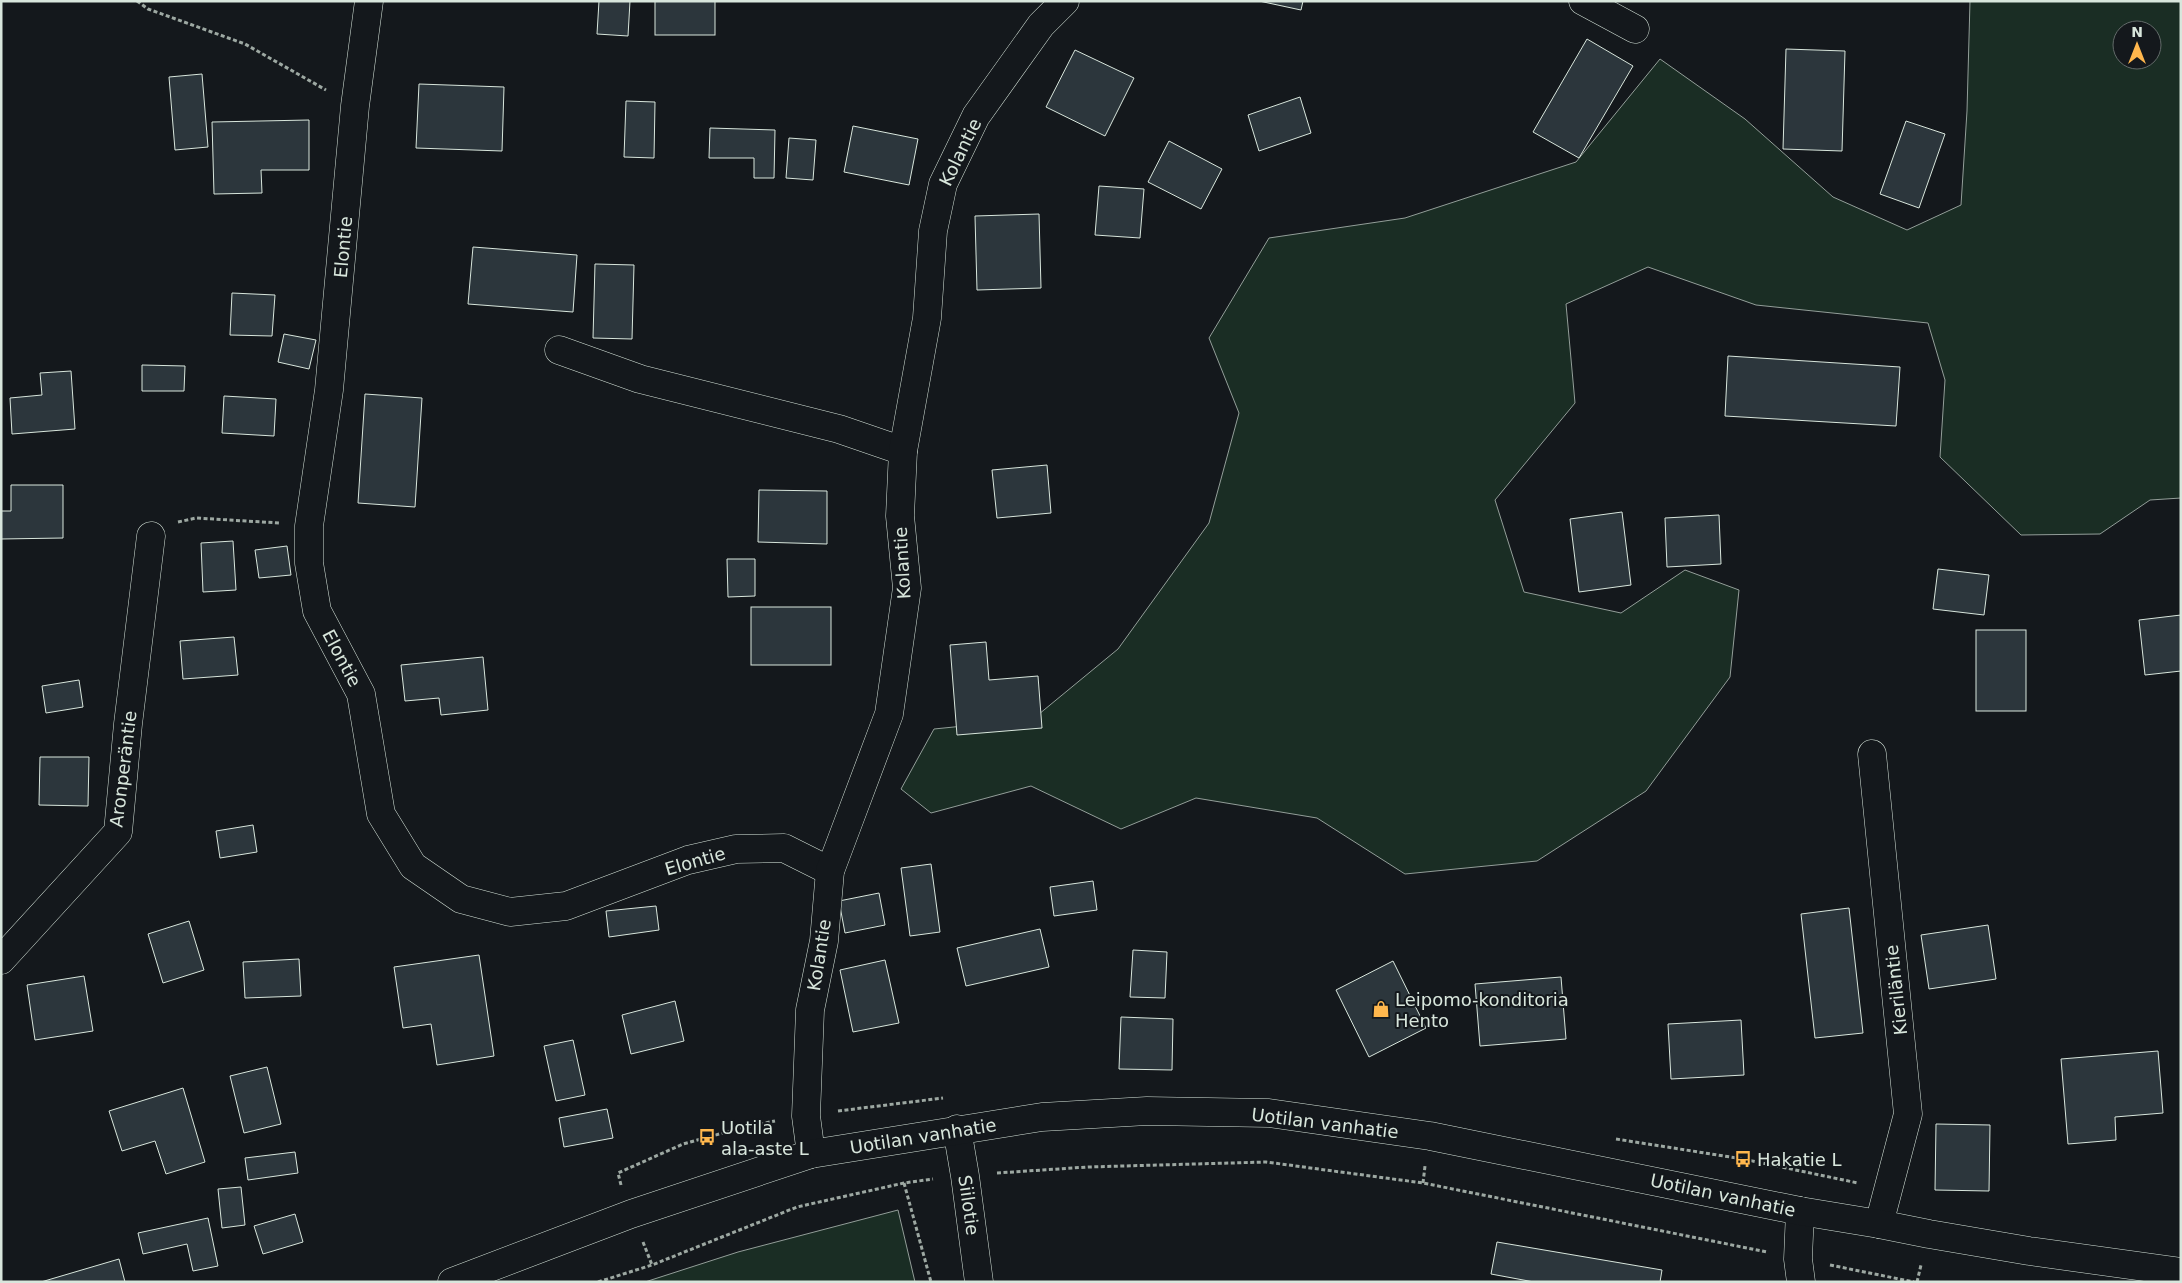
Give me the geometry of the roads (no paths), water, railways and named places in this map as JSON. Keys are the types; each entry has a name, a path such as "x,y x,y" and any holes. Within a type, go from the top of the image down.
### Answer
{"street":[{"name":"Elontie","path":"369,1 356,106 330,380 309,526 309,563 317,611 361,694 381,814 414,866 461,899 510,912 566,906 688,860 736,849 784,848 830,872"},
{"name":"Kolantie","path":"811,1154 806,1116 810,1010 824,941 830,872 889,714 908,588 900,516 903,451 927,318 933,231 943,184 976,116 1041,25 1065,1"},
{"path":"1583,1 1635,29"},
{"path":"559,350 640,379 838,429 903,451"},
{"name":"Aronperäntie","path":"1,960 118,832 128,724 151,536"},
{"name":"Kieriläntie","path":"1872,754 1908,1114 1879,1224"},
{"name":"Uotilan vanhatie","path":"452,1282 632,1214 811,1154 1042,1117 1137,1112 1270,1113 1430,1136 1800,1211 2029,1251 2181,1272"},
{"name":"Siilotie","path":"957,1130 979,1282"},
{"path":"1800,1211 1800,1270"}],"place":[{"name":"Leipomo-konditoria Hento","path":"1381,1009"},
{"name":"Uotila ala-aste L","path":"707,1137"},
{"name":"Hakatie L","path":"1743,1159"}]}
